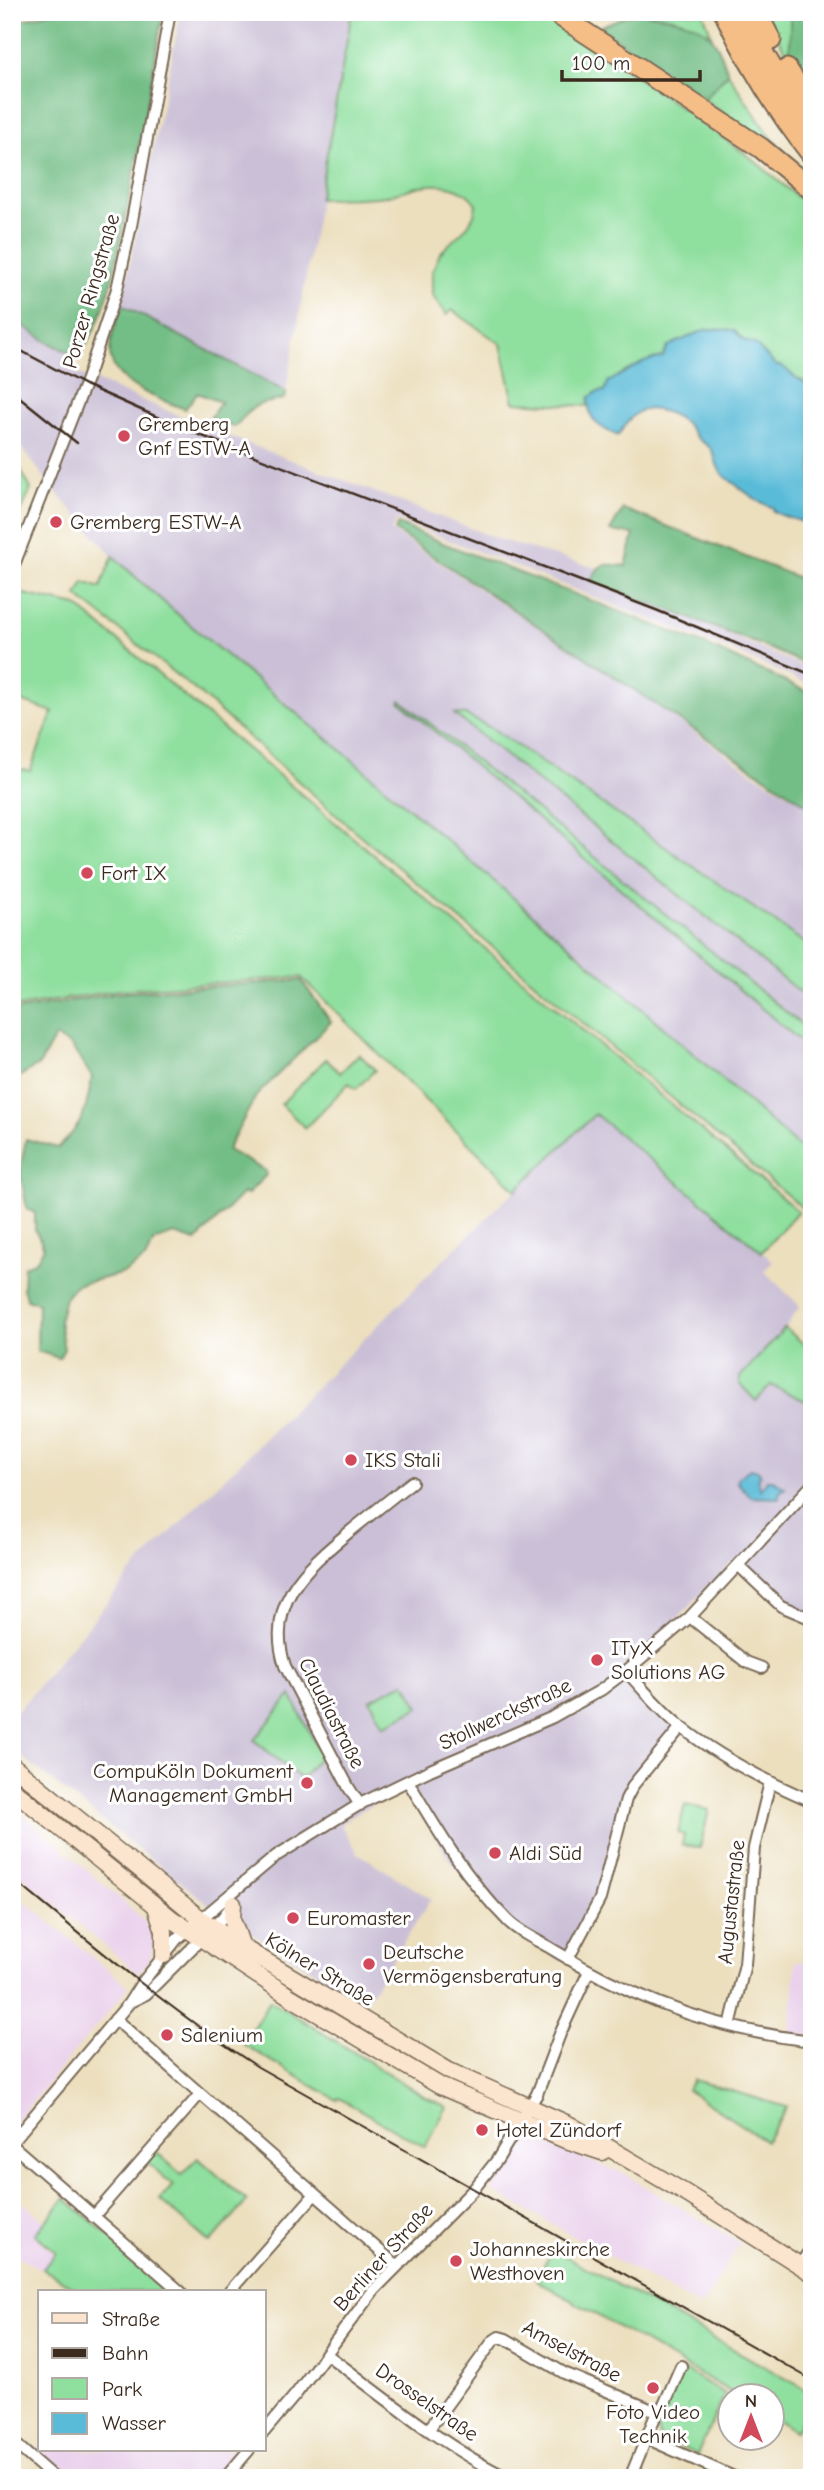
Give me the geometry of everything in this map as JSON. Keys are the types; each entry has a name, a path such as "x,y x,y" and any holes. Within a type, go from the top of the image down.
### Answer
{"highway":[{"path":"554,12 761,148 812,190"},
{"path":"756,12 783,63 812,107"},
{"path":"728,13 812,130"},
{"path":"728,13 750,62 783,118 812,155"}],"main road":[{"name":"Kölner Straße","path":"12,1765 207,1923 242,1947 526,2114"},
{"name":"Kölner Straße","path":"12,1789 194,1935 404,2066 440,2087 569,2125 806,2269"},
{"path":"233,1904 233,1924 242,1947"},
{"path":"155,1905 164,1931 163,1955"}],"street":[{"name":"Porzer Ringstraße","path":"12,570 87,379 117,289 170,12"},
{"name":"Claudiastraße","path":"360,1805 348,1788 285,1666 280,1644 282,1616 293,1587 318,1558 412,1482"},
{"name":"Stollwerckstraße","path":"194,1935 246,1881 279,1854 360,1805 553,1717 601,1690 690,1617 812,1485"},
{"path":"739,1566 781,1606 812,1619"},
{"path":"690,1617 746,1662 762,1668"},
{"path":"626,1671 681,1727 726,1758 812,1801"},
{"path":"568,1959 600,1899 626,1799 634,1784 681,1727"},
{"path":"408,1781 453,1856 508,1923 614,1985 650,2000 752,2032 812,2041"},
{"name":"Augustastraße","path":"730,2026 745,1964 754,1848 770,1782"},
{"name":"Stollwerckstraße","path":"207,1923 233,1904 246,1881"},
{"path":"179,2290 12,2144 129,2003 163,1955 194,1935"},
{"path":"129,2003 146,1994 194,1935"},
{"name":"Berliner Straße","path":"266,2429 356,2312 396,2265 473,2190 497,2160 526,2114 589,1971"},
{"path":"115,2019 396,2265"},
{"path":"93,2217 200,2094"},
{"path":"231,2290 315,2194"},
{"path":"806,2269 812,2247"},
{"name":"Amselstraße","path":"429,2429 493,2341 499,2337 564,2373 657,2412"},
{"name":"Drosselstraße","path":"326,2354 485,2473 508,2478"},
{"path":"630,2478 657,2412 664,2405 681,2366"},
{"path":"646,2438 736,2478"},
{"path":"12,2441 54,2478"},
{"path":"225,2478 247,2452"}],"shaded area":[{"path":"181,12 352,12 286,392 122,305"},
{"path":"12,318 46,341 78,357 72,371 228,436 501,540 597,568 592,581 812,670 812,686 725,648 397,520 391,531 654,704 751,772 812,808 812,947 493,729 455,714 812,1002 812,1033 400,700 812,1051 812,1159 539,919 303,718 185,622 113,556 59,496 12,436"},
{"path":"595,1113 773,1261 764,1271 800,1306 785,1328 812,1351 812,1616 783,1604 734,1561 666,1630 624,1666 631,1688 673,1728 638,1770 623,1795 596,1896 561,1961 498,1917 450,1861 410,1794 399,1791 340,1824 358,1853 431,1899 365,2002 226,1918 12,1749 12,1718 136,1567 437,1266"},
{"path":"12,1805 143,1919 155,1939 149,1961 139,1974 12,1868"},
{"path":"12,1891 129,1987 12,2126"},
{"path":"796,1961 812,1962 812,2036 790,2033"},
{"path":"531,2139 622,2173 740,2243 701,2307 491,2190 521,2143"},
{"path":"12,2194 45,2222 34,2235 55,2254 41,2270 12,2252"},
{"path":"40,2452 233,2452 211,2478 69,2478"}],"green space":[{"path":"51,12 163,12 115,269 97,324 78,357 46,341 12,318 12,23"},
{"path":"352,12 537,12 638,77 751,158 812,209 812,386 783,367 775,365 755,344 743,340 734,331 707,329 684,339 664,357 652,359 621,374 605,391 597,392 589,398 588,406 514,402 501,344 452,310 447,315 432,295 432,272 440,253 467,227 474,215 476,204 471,198 450,186 434,185 385,196 319,199"},
{"path":"635,12 703,12 712,37 675,20"},
{"path":"635,12 676,19 697,26 712,38 728,73 704,99 599,27"},
{"path":"765,12 795,12 790,20 790,61"},
{"path":"795,12 812,12 812,94 790,61 790,20"},
{"path":"728,73 766,131 793,162 704,99"},
{"path":"122,305 286,392 285,398 258,405 233,427 210,418 221,402 197,393 185,409 139,389 119,374 110,353 112,335"},
{"path":"12,454 31,489 12,533"},
{"path":"623,509 812,583 812,667 764,646 591,581 601,566 626,566 634,534 610,531"},
{"path":"398,524 706,645 812,694 812,808 395,531"},
{"path":"113,556 579,954 812,1159 812,1216 343,821 199,693 77,596 84,582 100,588"},
{"path":"15,592 77,606 798,1211 762,1252 595,1114 516,1190 301,977 119,990 12,1008 12,768 30,771 53,712 12,698 12,599"},
{"path":"401,700 812,1033 812,1051 400,702"},
{"path":"454,714 466,715 493,729 812,948 812,1002"},
{"path":"301,980 331,1022 256,1096 227,1150 266,1171 266,1175 247,1195 243,1193 196,1241 174,1234 154,1241 145,1259 124,1273 76,1285 65,1298 59,1321 64,1349 59,1358 37,1351 38,1303 27,1299 23,1289 24,1266 35,1262 44,1248 35,1229 35,1213 27,1209 20,1171 26,1139 58,1148 74,1131 83,1116 92,1077 71,1046 55,1037 40,1064 12,1081 12,1011 118,993"},
{"path":"359,1054 375,1070 356,1089 349,1083 305,1128 281,1104 326,1059 340,1073"},
{"path":"785,1328 812,1351 812,1404 771,1385 756,1401 740,1384 740,1377"},
{"path":"405,1682 419,1707 384,1726 370,1700"},
{"path":"291,1695 321,1755 301,1779 254,1740"},
{"path":"685,1805 709,1810 700,1848 682,1845 684,1835 678,1833"},
{"path":"270,2000 424,2096 447,2107 425,2147 339,2098 337,2100 243,2044"},
{"path":"694,2080 787,2107 766,2141 687,2090"},
{"path":"156,2152 182,2175 198,2158 247,2201 210,2243 160,2200 173,2185 147,2162"},
{"path":"65,2198 171,2290 79,2290 43,2269 56,2252 35,2234"},
{"path":"553,2249 812,2393 812,2401 795,2431 786,2426 786,2382 716,2384 536,2280"},
{"path":"684,2370 716,2389 716,2414 697,2455 660,2438 657,2429 681,2371"}],"water":[{"path":"707,329 734,330 743,340 755,344 775,365 783,367 812,386 812,527 773,511 774,508 726,477 720,471 711,449 675,416 656,410 643,410 627,422 618,436 601,427 592,418 589,398 597,392 605,391 608,382 644,362 663,357 668,346"},
{"path":"750,1469 759,1471 757,1479 761,1490 767,1480 773,1480 785,1488 779,1493 779,1498 751,1497 737,1482 739,1477"}],"tram line":[{"path":"12,1878 163,2000 258,2067 812,2380"}],"railway":[{"path":"12,346 85,385 184,429 656,610 812,675"},
{"path":"12,391 77,443"}],"place":[{"name":"Gremberg Gnf ESTW-A","path":"124,436"},
{"name":"Gremberg ESTW-A","path":"56,522"},
{"name":"Fort IX","path":"87,873"},
{"name":"IKS Stali","path":"351,1460"},
{"name":"ITyX Solutions AG","path":"597,1660"},
{"name":"CompuKöln Dokument Management GmbH","path":"307,1783"},
{"name":"Aldi Süd","path":"495,1853"},
{"name":"Euromaster","path":"293,1918"},
{"name":"Deutsche Vermögensberatung","path":"369,1964"},
{"name":"Salenium","path":"167,2035"},
{"name":"Hotel Zündorf","path":"482,2130"},
{"name":"Johanneskirche Westhoven","path":"456,2261"},
{"name":"Foto Video Technik","path":"653,2388"}]}
